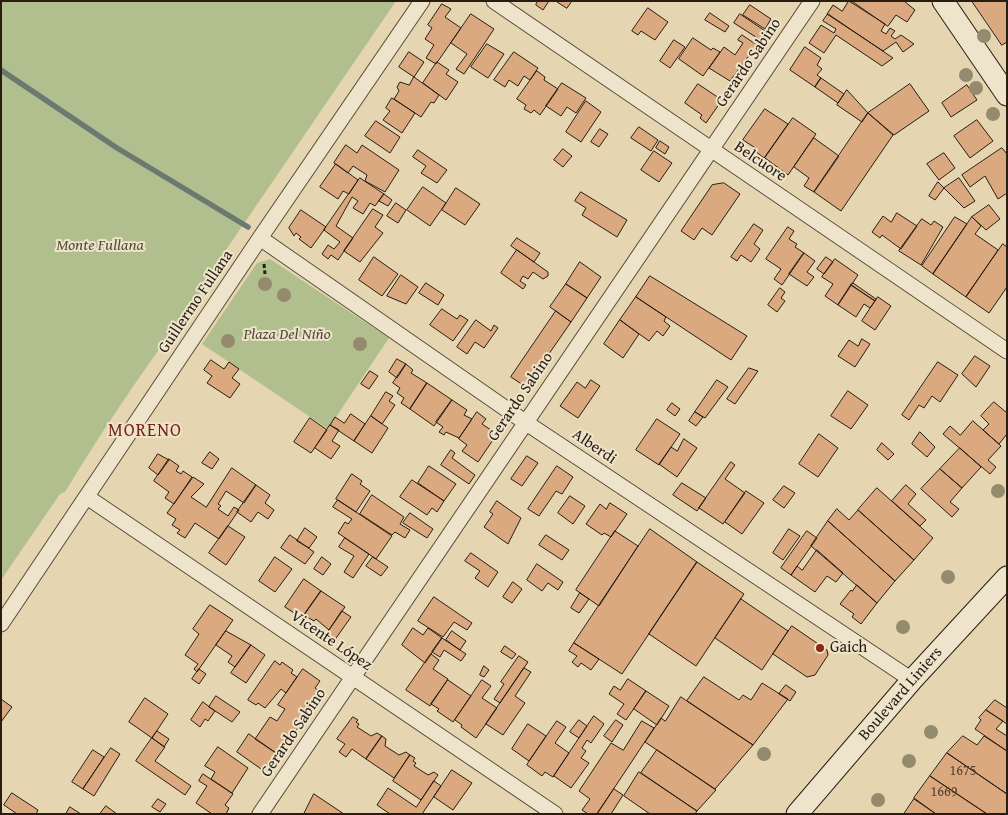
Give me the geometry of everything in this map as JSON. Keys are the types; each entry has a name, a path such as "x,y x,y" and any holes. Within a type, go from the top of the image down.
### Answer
{"main road":[{"path":"943,1 1007,95"},
{"name":"Boulevard Liniers","path":"797,814 912,680 1007,577"}],"street":[{"name":"Guillermo Fullana","path":"1,624 260,238 422,1"},
{"name":"Belcuore","path":"494,1 1007,351"},
{"name":"Gerardo Sabino","path":"260,814 812,1"},
{"name":"Alberdi","path":"260,238 525,422 912,680"},
{"name":"Vicente López","path":"87,497 555,814"}],"green space":[{"name":"Monte Fullana","path":"1,1 396,1 204,282 203,289 114,414 65,492 60,494 1,580"},
{"name":"Plaza Del Niño","path":"270,259 389,338 328,429 202,344 257,263"}],"building":[{"path":"538,1 549,1 543,10 536,5"},
{"path":"556,1 572,1 567,8"},
{"path":"849,1 885,24 881,31 886,34 890,28 895,31 891,36 895,39 901,35 914,44 903,52 896,42 883,51 827,14 833,5 842,11"},
{"path":"852,1 904,1 915,10 907,22 896,15 888,26"},
{"path":"972,1 1007,1 1007,42 1002,45"},
{"path":"442,4 451,9 445,17 461,28 436,64 426,58 434,45 425,39 432,28 428,25"},
{"path":"750,5 771,19 765,29 743,15"},
{"path":"648,8 668,22 655,40 641,31 638,35 632,31"},
{"path":"710,13 729,26 725,32 705,20"},
{"path":"471,14 494,29 464,74 456,69 467,54 451,43"},
{"path":"740,14 768,33 762,41 734,23"},
{"path":"828,14 893,58 882,66 836,35 824,53 809,43 821,25 834,33 836,29 823,21"},
{"path":"742,35 757,45 730,81 709,68 724,47 735,55 743,43 738,40"},
{"path":"693,38 711,50 713,48 720,52 703,76 679,59"},
{"path":"674,40 685,47 670,68 660,61"},
{"path":"487,44 504,54 488,78 471,67"},
{"path":"805,47 821,58 817,65 822,69 817,75 821,78 815,87 790,70"},
{"path":"409,52 424,62 414,77 399,67"},
{"path":"514,52 538,68 530,80 524,76 518,86 509,80 505,87 494,80"},
{"path":"437,62 449,70 446,74 458,82 446,100 423,83"},
{"path":"537,71 545,77 544,80 558,89 540,115 534,110 531,113 524,109 526,105 517,99"},
{"path":"414,77 439,95 434,103 431,102 421,117 394,99 399,91 397,87 400,82 409,85"},
{"path":"821,78 844,94 838,103 815,87"},
{"path":"562,83 586,98 576,113 567,107 561,116 546,106"},
{"path":"698,84 722,100 706,123 700,118 702,115 685,103"},
{"path":"910,84 929,111 894,135 868,113"},
{"path":"967,85 977,100 951,117 942,103"},
{"path":"847,90 868,113 862,122 837,105"},
{"path":"392,98 415,113 402,133 383,120 390,111 386,108"},
{"path":"586,101 601,112 581,142 566,132"},
{"path":"765,109 788,124 764,158 755,151 757,149 743,140"},
{"path":"868,113 893,135 841,211 814,192"},
{"path":"793,118 816,134 788,175 765,158"},
{"path":"977,120 993,141 970,158 954,136"},
{"path":"376,121 400,137 390,153 365,136"},
{"path":"639,127 658,140 651,151 631,138"},
{"path":"600,129 608,134 599,147 591,142"},
{"path":"814,138 839,156 814,192 804,186 809,178 794,167"},
{"path":"660,141 669,147 665,154 656,148"},
{"path":"346,145 357,153 362,145 399,170 385,192 365,181 367,175 353,166 348,173 334,163"},
{"path":"1002,148 1007,154 1007,193 998,199 985,176 970,187 962,175"},
{"path":"563,149 572,156 563,167 554,160"},
{"path":"418,150 447,170 437,183 421,173 426,166 413,157"},
{"path":"654,151 672,163 659,182 641,170"},
{"path":"944,153 955,168 939,180 927,164"},
{"path":"336,164 358,180 349,194 343,191 338,199 320,187"},
{"path":"360,178 384,194 375,206 370,203 363,214 353,208 358,201 352,197 336,226 353,238 338,260 331,255 328,259 322,254 328,245 334,249 340,242 324,230"},
{"path":"959,178 975,201 964,208 944,188"},
{"path":"938,182 944,188 935,200 929,196"},
{"path":"724,183 740,194 712,235 702,228 694,240 681,231 712,185"},
{"path":"423,187 446,203 430,226 407,210"},
{"path":"456,188 480,204 465,225 442,210"},
{"path":"581,192 627,220 617,237 582,215 586,208 575,201"},
{"path":"384,194 392,200 388,206 379,201"},
{"path":"396,203 406,210 398,223 387,216"},
{"path":"989,205 1000,219 986,230 972,217"},
{"path":"373,209 383,215 375,227 383,233 360,262 344,251"},
{"path":"301,210 326,227 311,248 299,239 301,237 296,233 294,236 289,228"},
{"path":"897,213 917,226 901,249 882,235 880,238 872,232 883,216 891,222"},
{"path":"955,217 967,224 933,274 922,266"},
{"path":"972,217 981,226 975,234 998,250 966,297 933,274"},
{"path":"922,219 931,225 934,221 943,227 921,265 899,251"},
{"path":"754,224 763,230 754,244 760,249 751,262 741,255 737,261 731,257"},
{"path":"788,227 794,231 789,239 797,244 795,247 804,253 782,285 774,279 781,269 766,259"},
{"path":"517,238 540,253 534,262 511,246"},
{"path":"1003,244 1007,247 1007,287 989,313 966,297"},
{"path":"517,250 548,272 548,276 543,279 533,272 528,279 523,276 520,281 526,285 523,289 501,273"},
{"path":"804,253 815,261 807,272 814,277 807,286 789,274"},
{"path":"374,257 398,274 382,296 359,280"},
{"path":"826,257 833,262 824,274 817,269"},
{"path":"835,259 858,275 838,305 825,296 833,284 822,277"},
{"path":"580,262 601,277 587,298 566,284"},
{"path":"401,275 418,287 406,304 387,296"},
{"path":"650,276 747,336 731,360 636,297"},
{"path":"426,283 444,295 438,305 419,293"},
{"path":"853,283 876,299 875,301 851,285"},
{"path":"566,284 587,298 571,322 550,307"},
{"path":"851,285 875,301 870,308 864,304 856,317 838,305"},
{"path":"780,288 785,292 781,298 785,301 777,312 768,305"},
{"path":"636,297 666,317 664,321 670,326 663,336 657,331 649,341 620,320"},
{"path":"878,297 891,306 875,330 862,321"},
{"path":"442,309 457,319 460,315 468,320 453,341 430,325"},
{"path":"556,311 571,322 526,387 511,377"},
{"path":"476,320 491,331 494,325 498,328 484,348 475,342 467,354 457,347"},
{"path":"620,320 639,334 623,358 604,344"},
{"path":"862,339 870,344 855,367 838,356 849,340 858,346"},
{"path":"975,356 990,366 976,387 962,374"},
{"path":"397,359 406,364 397,378 389,372"},
{"path":"211,360 224,369 229,362 239,369 232,378 240,384 230,398 207,383 212,376 204,370"},
{"path":"938,362 958,375 940,402 932,396 924,408 919,405 909,420 902,415"},
{"path":"406,364 413,370 411,373 427,383 410,409 401,403 404,398 397,393 400,388 393,383"},
{"path":"749,368 758,371 735,404 727,399"},
{"path":"370,371 378,376 369,389 361,384"},
{"path":"591,380 600,386 578,418 560,406 577,382 585,388"},
{"path":"717,380 728,387 705,418 695,412"},
{"path":"427,383 452,400 434,426 410,409"},
{"path":"848,391 868,405 851,429 831,416"},
{"path":"386,392 393,396 389,401 395,405 382,424 371,416"},
{"path":"452,400 467,410 464,415 472,419 459,438 446,432 444,435 439,432 443,427 436,422"},
{"path":"994,402 1007,413 1007,434 999,444 983,430 989,424 981,416"},
{"path":"672,403 680,409 675,416 667,410"},
{"path":"477,412 486,419 482,424 497,434 478,462 462,451 467,445 459,439"},
{"path":"695,412 703,417 696,426 689,421"},
{"path":"351,414 365,424 354,441 330,425 335,417 344,423"},
{"path":"371,416 388,428 372,453 354,441"},
{"path":"310,418 327,430 311,453 294,442"},
{"path":"657,419 680,434 659,465 636,450"},
{"path":"973,421 1001,446 988,460 996,467 990,474 943,434 950,426 960,435"},
{"path":"330,425 339,430 332,441 340,446 331,459 315,448"},
{"path":"920,432 935,447 927,457 912,444"},
{"path":"819,434 838,448 818,477 799,464"},
{"path":"684,439 697,448 677,477 659,464 671,447 677,451"},
{"path":"882,443 894,454 888,460 877,450"},
{"path":"960,448 981,467 962,488 940,469"},
{"path":"451,450 455,453 452,458 475,475 469,484 441,465"},
{"path":"210,452 219,459 212,469 202,463"},
{"path":"158,454 169,460 158,475 149,468"},
{"path":"527,456 538,463 522,486 511,479"},
{"path":"169,459 179,466 176,471 181,474 183,471 192,477 174,504 165,498 169,492 154,481"},
{"path":"731,462 735,465 725,479 745,493 723,524 699,508"},
{"path":"429,466 456,484 444,501 418,483"},
{"path":"557,466 573,477 562,494 556,491 539,516 528,509"},
{"path":"232,468 256,485 244,503 226,491 218,504 221,506 218,509 228,516 234,507 239,510 219,539 195,523 185,538 177,533 180,530 172,525 176,519 167,513 193,477 204,484 191,497 206,507"},
{"path":"940,469 962,488 950,502 959,509 952,517 921,489"},
{"path":"352,474 362,481 360,484 370,491 356,512 336,499"},
{"path":"412,480 444,501 437,512 432,508 427,515 400,497"},
{"path":"682,483 706,498 697,511 673,495"},
{"path":"256,485 270,495 265,503 274,510 268,519 258,512 251,522 237,512"},
{"path":"906,485 916,494 908,504 926,520 920,526 892,501"},
{"path":"784,486 795,493 784,508 773,500"},
{"path":"877,488 933,538 914,560 858,510"},
{"path":"746,491 764,503 742,534 725,522"},
{"path":"372,495 404,517 400,524 410,530 405,538 395,532 392,535 360,514"},
{"path":"570,496 585,506 573,524 558,513"},
{"path":"338,500 392,536 376,559 338,533 345,522 348,524 352,519 333,507"},
{"path":"497,501 521,518 508,544 484,527 493,514 490,512"},
{"path":"610,503 627,514 611,537 604,533 602,535 586,524 600,504 606,509"},
{"path":"837,509 849,520 858,510 914,560 895,581 828,521"},
{"path":"410,513 433,529 427,538 403,523"},
{"path":"828,521 895,581 877,603 811,546"},
{"path":"228,526 245,537 226,565 209,553"},
{"path":"305,528 317,537 309,548 297,541"},
{"path":"650,529 697,562 622,674 574,643"},
{"path":"789,529 800,536 783,560 773,553"},
{"path":"615,531 638,546 599,606 576,590"},
{"path":"807,531 817,538 791,575 781,568"},
{"path":"290,535 314,552 305,564 281,548"},
{"path":"546,535 569,550 562,560 539,545"},
{"path":"345,538 369,554 353,578 344,572 354,556 339,547"},
{"path":"817,550 843,573 836,582 827,576 815,592 791,575 797,566 802,570"},
{"path":"471,553 498,572 488,587 475,578 480,571 465,561"},
{"path":"275,557 292,569 275,592 259,581"},
{"path":"322,557 331,564 323,575 314,569"},
{"path":"373,557 388,567 381,576 366,566"},
{"path":"697,562 744,594 696,666 649,634"},
{"path":"537,564 563,582 558,590 548,583 542,591 527,580"},
{"path":"304,579 321,591 302,618 285,607"},
{"path":"513,582 522,589 512,603 503,597"},
{"path":"857,585 877,603 861,624 852,617 854,614 840,604"},
{"path":"321,591 345,607 329,630 316,619 314,621 304,615"},
{"path":"580,593 589,599 579,613 571,608"},
{"path":"434,597 472,623 467,630 454,622 443,637 418,621"},
{"path":"741,599 788,631 762,670 715,638"},
{"path":"210,605 233,620 197,672 194,669 198,664 185,655 199,634 193,629"},
{"path":"342,611 351,617 334,641 326,635"},
{"path":"792,626 827,650 828,655 815,675 807,677 773,654"},
{"path":"413,628 423,635 428,628 442,638 425,663 402,645"},
{"path":"226,631 251,645 235,667 228,662 232,656 216,645"},
{"path":"452,631 466,641 460,650 446,640"},
{"path":"442,638 466,654 461,661 444,650 440,657 432,652"},
{"path":"574,643 599,659 591,670 581,663 578,667 572,662 577,656 569,651"},
{"path":"251,645 265,655 246,683 231,673"},
{"path":"505,646 516,654 512,659 501,652"},
{"path":"431,654 439,660 433,669 448,679 430,706 406,690"},
{"path":"519,656 528,662 500,703 494,699 504,684 501,682"},
{"path":"275,661 280,665 282,662 293,670 291,673 297,677 286,693 281,689 265,708 258,703 256,705 248,700"},
{"path":"484,666 489,670 484,677 480,675"},
{"path":"524,668 531,672 515,696 525,703 503,735 486,724"},
{"path":"199,669 206,674 199,684 192,679"},
{"path":"303,669 320,681 315,688 322,693 279,755 255,739 270,717 277,721 285,709 278,705"},
{"path":"704,677 739,700 743,695 751,700 762,683 788,699 753,745 687,701"},
{"path":"628,679 646,691 626,720 617,714 624,704 609,694 614,686 620,690"},
{"path":"448,680 471,696 453,722 437,711 439,709 431,704"},
{"path":"482,680 491,686 482,698 497,708 476,738 455,720"},
{"path":"786,685 796,692 790,701 779,694"},
{"path":"646,691 669,706 657,725 634,709"},
{"path":"216,696 240,712 232,722 209,707"},
{"path":"681,697 753,745 715,789 645,742 661,718 665,721"},
{"path":"145,698 168,714 152,738 129,722"},
{"path":"1,699 12,707 1,722"},
{"path":"995,700 1007,708 1007,724 986,710"},
{"path":"203,702 215,711 208,721 205,719 200,727 191,720"},
{"path":"986,710 1003,721 996,729 1007,736 1007,751 975,729 981,720 979,718"},
{"path":"594,716 604,724 591,743 587,740 582,748 586,751 581,758 589,763 571,788 554,776"},
{"path":"353,717 358,720 356,722 359,724 357,727 371,736 377,733 382,736 366,759 352,749 346,757 339,752 345,744 337,739"},
{"path":"579,720 587,726 579,738 570,732"},
{"path":"616,720 623,725 612,742 604,736"},
{"path":"557,721 566,727 555,743 569,753 553,777 545,772 542,776 527,765"},
{"path":"642,721 654,728 597,814 588,814 582,810 590,799 579,791 611,743 623,750"},
{"path":"528,724 546,736 529,761 512,749"},
{"path":"157,731 169,739 164,747 152,738"},
{"path":"249,734 276,753 264,771 237,752"},
{"path":"382,736 386,739 385,746 399,755 406,752 410,755 394,778 366,759"},
{"path":"963,736 977,745 984,736 1007,751 1007,794 947,753"},
{"path":"152,738 165,747 155,761 191,786 185,795 136,761"},
{"path":"218,747 248,768 232,793 211,779 215,772 205,766"},
{"path":"111,748 120,754 94,796 83,789"},
{"path":"93,750 104,757 83,789 72,782"},
{"path":"657,750 716,790 697,811 641,773"},
{"path":"947,753 1007,794 1007,814 987,814 930,776"},
{"path":"410,755 415,758 413,761 416,763 414,766 428,775 434,772 438,775 421,800 393,781"},
{"path":"452,770 472,783 453,810 434,797"},
{"path":"639,772 697,811 695,814 650,814 624,796"},
{"path":"203,774 233,794 225,805 229,808 226,814 212,814 196,803 207,786 199,781"},
{"path":"930,776 987,814 936,814 914,798"},
{"path":"434,781 441,786 422,814 390,814 377,805 388,788 416,807"},
{"path":"614,789 623,795 611,814 597,814"},
{"path":"12,793 38,810 36,814 17,814 4,805"},
{"path":"314,794 344,814 304,814"},
{"path":"158,799 166,804 160,812 152,807"},
{"path":"914,799 936,814 904,814"},
{"path":"106,806 117,814 100,814"},
{"path":"70,807 81,814 66,814"}],"waterway":[{"path":"1,70 117,148 248,227"}],"place":[{"name":"Gaich","path":"820,648"}],"district":[{"name":"MORENO","path":"145,431"}]}
